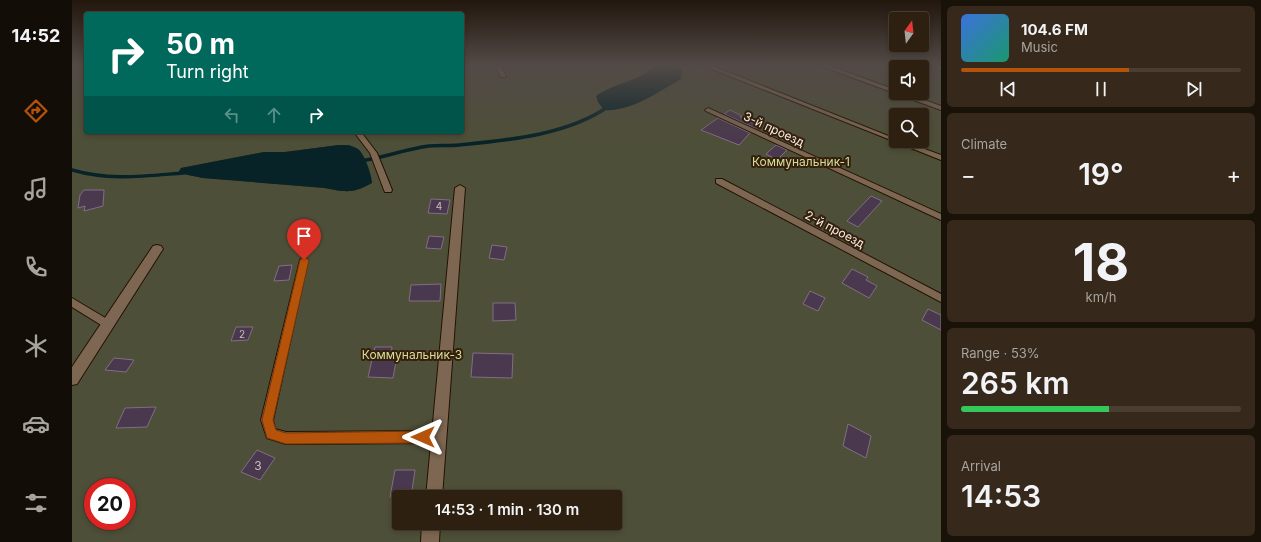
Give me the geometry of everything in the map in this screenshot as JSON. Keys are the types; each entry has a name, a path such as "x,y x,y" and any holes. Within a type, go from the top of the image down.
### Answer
{"street":[{"path":"435,490 460,188"},
{"path":"72,379 157,250"},
{"path":"430,542 431,530"}],"lane":[{"path":"769,90 889,138"},
{"path":"919,100 941,108"},
{"name":"3-й проезд","path":"708,110 941,217"},
{"path":"359,134 374,153 388,190"},
{"path":"915,148 941,158"},
{"name":"2-й проезд","path":"719,181 941,298"},
{"path":"304,260 267,420 271,434 286,438 439,437"},
{"path":"72,302 109,325"}],"green space":[{"path":"72,90 84,90 84,134 464,134 464,90 889,90 889,100 929,100 929,90 941,90 941,542 72,542","holes":["350,145 371,183 365,187 349,191 203,178 179,173 181,168 264,152 285,152"]}],"water":[{"path":"606,90 662,90 644,100 624,108 614,110 604,110 598,102 596,96"},
{"path":"339,145 351,146 360,151 367,164 372,183 359,189 344,191 325,188 203,178 178,173 181,168 264,152 285,152"}],"building":[{"path":"730,110 742,116 740,117 758,125 755,128 724,114"},
{"path":"718,118 750,133 739,145 701,130"},
{"path":"776,145 787,150 777,160 766,154"},
{"path":"84,190 104,190 103,206 84,211 85,206 78,208 80,195"},
{"path":"871,196 882,201 858,227 847,221"},
{"path":"431,199 450,200 447,214 428,213"},
{"path":"429,236 444,237 441,249 426,248"},
{"path":"492,245 507,247 504,260 489,258"},
{"path":"292,265 289,280 274,281 279,266"},
{"path":"852,269 868,277 866,280 877,286 869,298 842,283"},
{"path":"441,284 440,301 409,301 411,285"},
{"path":"810,291 825,298 818,311 803,304"},
{"path":"493,303 515,303 516,320 493,321"},
{"path":"928,309 941,315 941,330 922,320"},
{"path":"236,327 253,327 248,340 231,341"},
{"path":"375,347 392,347 391,355 397,356 393,378 368,377"},
{"path":"473,353 513,354 512,378 471,377"},
{"path":"114,358 134,360 126,372 105,370"},
{"path":"156,407 147,427 116,428 125,408"},
{"path":"848,424 871,436 866,458 843,446"},
{"path":"257,450 275,458 260,480 241,472"},
{"path":"395,470 415,470 412,490 392,490 392,497 390,497"}],"waterway":[{"path":"360,161 429,146 478,143 518,138 557,130 593,116 609,106"},
{"path":"72,170 100,176 113,177 183,173"}],"route":[{"path":"304,260 267,420 271,434 286,438 423,437"}],"park label":[{"name":"Коммунальник-1","path":"801,161"},
{"name":"Коммунальник-3","path":"412,354"}]}
